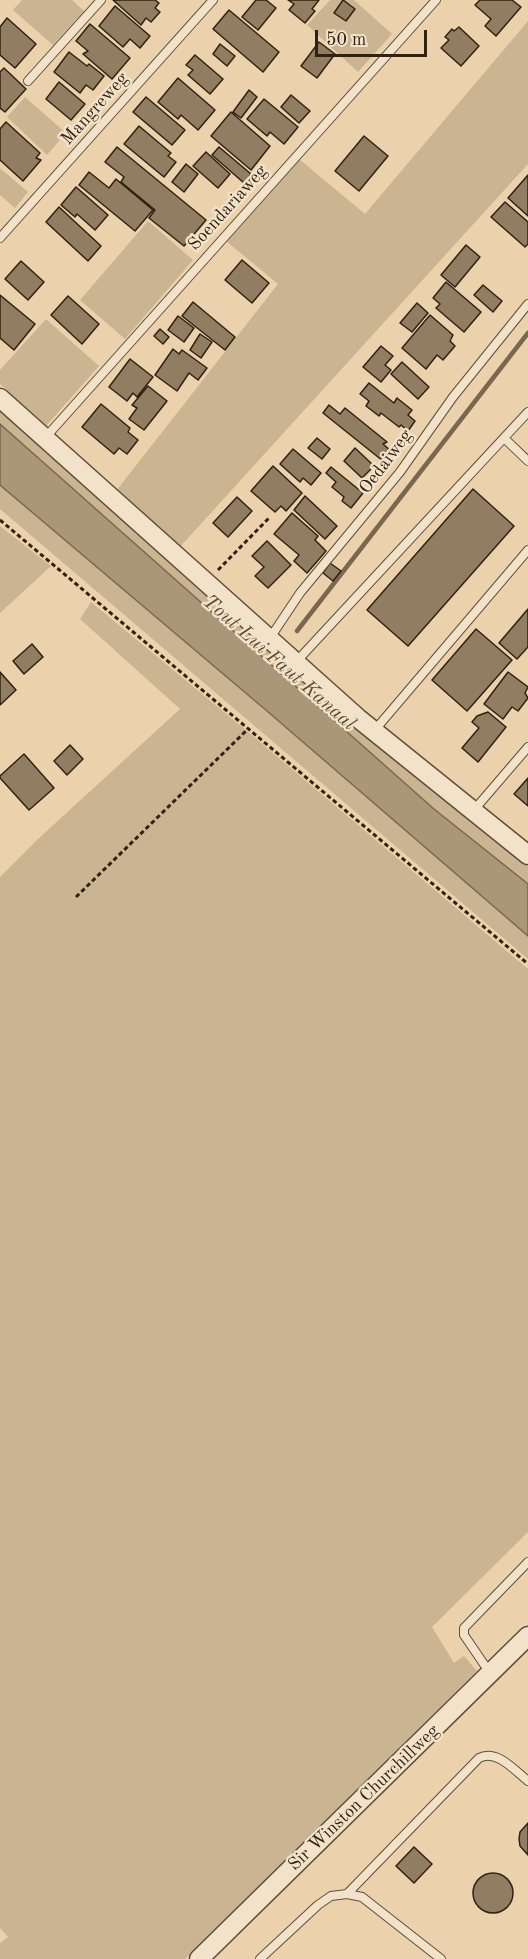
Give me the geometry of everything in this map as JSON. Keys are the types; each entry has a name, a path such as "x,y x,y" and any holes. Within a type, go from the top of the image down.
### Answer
{"street":[{"path":"0,398 295,663 374,731 528,855"},
{"name":"Sir Winston Churchillweg","path":"199,1959 528,1636"}],"lane":[{"path":"28,81 101,0"},
{"name":"Mangreweg","path":"0,238 213,0"},
{"name":"Soendariaweg","path":"45,438 436,0"},
{"name":"Oedaiweg","path":"269,639 300,593 400,472 453,397 528,304"},
{"path":"295,663 528,412"},
{"path":"504,438 528,460"},
{"path":"374,731 528,549"},
{"path":"473,811 528,747"},
{"path":"491,1674 464,1635 464,1628 528,1562"},
{"path":"347,1894 479,1758 487,1754 495,1755 528,1781"},
{"path":"260,1959 318,1905 331,1896 347,1894 362,1897 441,1959"}],"path":[{"path":"206,582 269,518"},
{"path":"0,520 528,964"},
{"path":"76,897 249,728"}],"shaded area":[{"path":"22,0 72,0 84,11 53,45 13,10"},
{"path":"330,0 354,0 392,34 358,72 307,25"},
{"path":"528,21 528,164 179,548 116,491 278,284 226,241 299,159 365,214"},
{"path":"25,97 66,133 47,155 7,117"},
{"path":"0,168 28,192 15,208 0,195"},
{"path":"148,221 193,260 125,339 80,300"},
{"path":"46,319 99,366 46,426 0,384 0,370"},
{"path":"0,410 337,710 528,866 528,884 434,809 0,424"},
{"path":"0,424 434,809 528,884 528,936 0,485"},
{"path":"0,485 528,936 528,959 0,509"},
{"path":"0,526 51,566 0,613"},
{"path":"91,602 528,969 528,1532 432,1627 454,1663 464,1656 477,1671 185,1959 0,1959 0,1943 8,1937 0,1928 0,877 38,839 180,709 80,619"}],"building":[{"path":"113,0 155,0 159,3 155,8 160,12 151,22 146,18 141,25"},
{"path":"256,0 266,0 276,8 258,30 242,17"},
{"path":"288,0 319,0 312,9 315,11 305,23 289,10 294,4"},
{"path":"343,0 355,9 346,21 334,13"},
{"path":"480,0 512,0 521,7 496,36 485,26 491,19 475,5"},
{"path":"115,6 150,36 140,48 130,39 123,47 99,26"},
{"path":"229,10 279,52 263,72 213,29"},
{"path":"7,18 36,44 15,68 0,55 0,27"},
{"path":"90,24 130,58 112,79 83,54 88,51 76,41"},
{"path":"459,27 479,46 461,66 441,48 449,40 445,37 452,29 454,31"},
{"path":"319,42 335,54 317,78 301,66"},
{"path":"220,44 235,56 227,66 213,54"},
{"path":"69,52 104,76 93,90 86,85 80,93 54,72"},
{"path":"195,55 223,79 210,94 188,75 193,70 186,65"},
{"path":"4,68 26,89 5,112 0,108 0,72"},
{"path":"178,78 215,110 198,130 181,115 178,119 158,102"},
{"path":"59,82 85,104 71,120 46,99"},
{"path":"249,90 257,97 241,118 233,112"},
{"path":"291,95 310,111 299,123 281,107"},
{"path":"146,97 185,130 172,145 133,112"},
{"path":"264,99 298,127 284,144 270,132 267,136 247,119"},
{"path":"231,112 270,146 251,170 211,136"},
{"path":"6,122 40,153 36,158 41,160 23,181 0,160 0,129"},
{"path":"139,126 171,153 168,156 176,162 164,177 124,144"},
{"path":"364,136 388,156 359,191 335,171"},
{"path":"117,147 206,220 184,246 149,218 155,210 121,182 124,177 105,162"},
{"path":"219,147 251,174 244,183 212,155"},
{"path":"206,152 230,174 218,188 193,166"},
{"path":"186,164 198,174 184,192 172,182"},
{"path":"89,172 109,188 116,179 153,210 135,231 79,185"},
{"path":"528,175 528,216 508,198"},
{"path":"76,187 108,215 95,230 77,214 75,217 61,205"},
{"path":"505,202 528,222 528,244 525,247 491,217"},
{"path":"59,207 101,246 88,261 46,222"},
{"path":"466,245 480,257 455,287 441,275"},
{"path":"242,260 269,283 252,303 225,280"},
{"path":"21,261 44,282 28,300 5,279"},
{"path":"446,282 481,312 464,332 436,308 440,304 433,298"},
{"path":"483,285 502,301 493,312 474,295"},
{"path":"0,295 35,324 14,350 0,338"},
{"path":"68,296 99,324 82,344 51,315"},
{"path":"193,302 235,337 225,350 182,316"},
{"path":"417,303 428,313 412,332 400,323"},
{"path":"430,315 453,335 450,341 455,346 443,360 437,355 426,369 402,348"},
{"path":"178,316 194,328 184,342 168,330"},
{"path":"160,329 169,337 163,344 154,336"},
{"path":"200,334 212,342 201,358 190,350"},
{"path":"381,346 393,356 385,365 391,370 381,382 363,367"},
{"path":"173,349 179,354 182,350 207,368 198,380 189,373 177,391 155,375"},
{"path":"130,359 153,377 137,397 133,393 127,401 109,387"},
{"path":"402,362 429,387 418,399 391,374"},
{"path":"369,383 394,403 397,398 412,410 408,415 415,421 408,431 381,413 379,416 366,406 369,401 360,394"},
{"path":"148,386 167,401 144,430 129,419 137,408 132,405"},
{"path":"101,404 130,428 128,432 138,440 127,454 119,448 114,454 82,427"},
{"path":"329,405 340,414 345,408 387,442 383,444 391,451 383,461 323,413"},
{"path":"317,438 330,449 322,459 308,448"},
{"path":"355,448 374,466 362,478 344,461"},
{"path":"293,449 321,473 311,485 303,478 300,482 280,464"},
{"path":"273,466 302,493 286,511 281,506 275,512 251,491"},
{"path":"331,467 363,493 351,508 342,501 344,497 332,487 336,482 326,473"},
{"path":"473,489 514,526 408,646 367,610"},
{"path":"305,496 337,526 325,539 294,510"},
{"path":"237,497 252,511 228,537 213,523"},
{"path":"292,513 318,536 315,540 326,551 307,573 294,561 299,555 274,534"},
{"path":"267,541 291,565 268,588 255,576 264,567 252,556"},
{"path":"330,563 341,571 333,581 323,573"},
{"path":"528,609 528,647 517,659 499,643"},
{"path":"476,629 512,660 467,711 432,680"},
{"path":"32,644 43,657 24,674 13,661"},
{"path":"0,672 16,690 0,705"},
{"path":"508,672 528,687 525,693 528,698 518,711 512,707 503,719 484,704"},
{"path":"488,712 506,727 478,762 462,748 479,728 472,722 477,716"},
{"path":"70,745 83,759 67,775 54,761"},
{"path":"24,754 54,788 29,810 0,778"},
{"path":"528,778 528,806 514,794"},
{"path":"528,1823 528,1855 520,1846 519,1839 520,1832"},
{"path":"414,1847 432,1864 414,1883 396,1866"},
{"path":"493,1873 507,1879 513,1893 507,1907 493,1913 479,1907 473,1893 479,1879"}],"waterway":[{"path":"297,631 528,333"}],"water label":[{"name":"Tout Lui Faut Kanaal","path":"279,663"}]}
